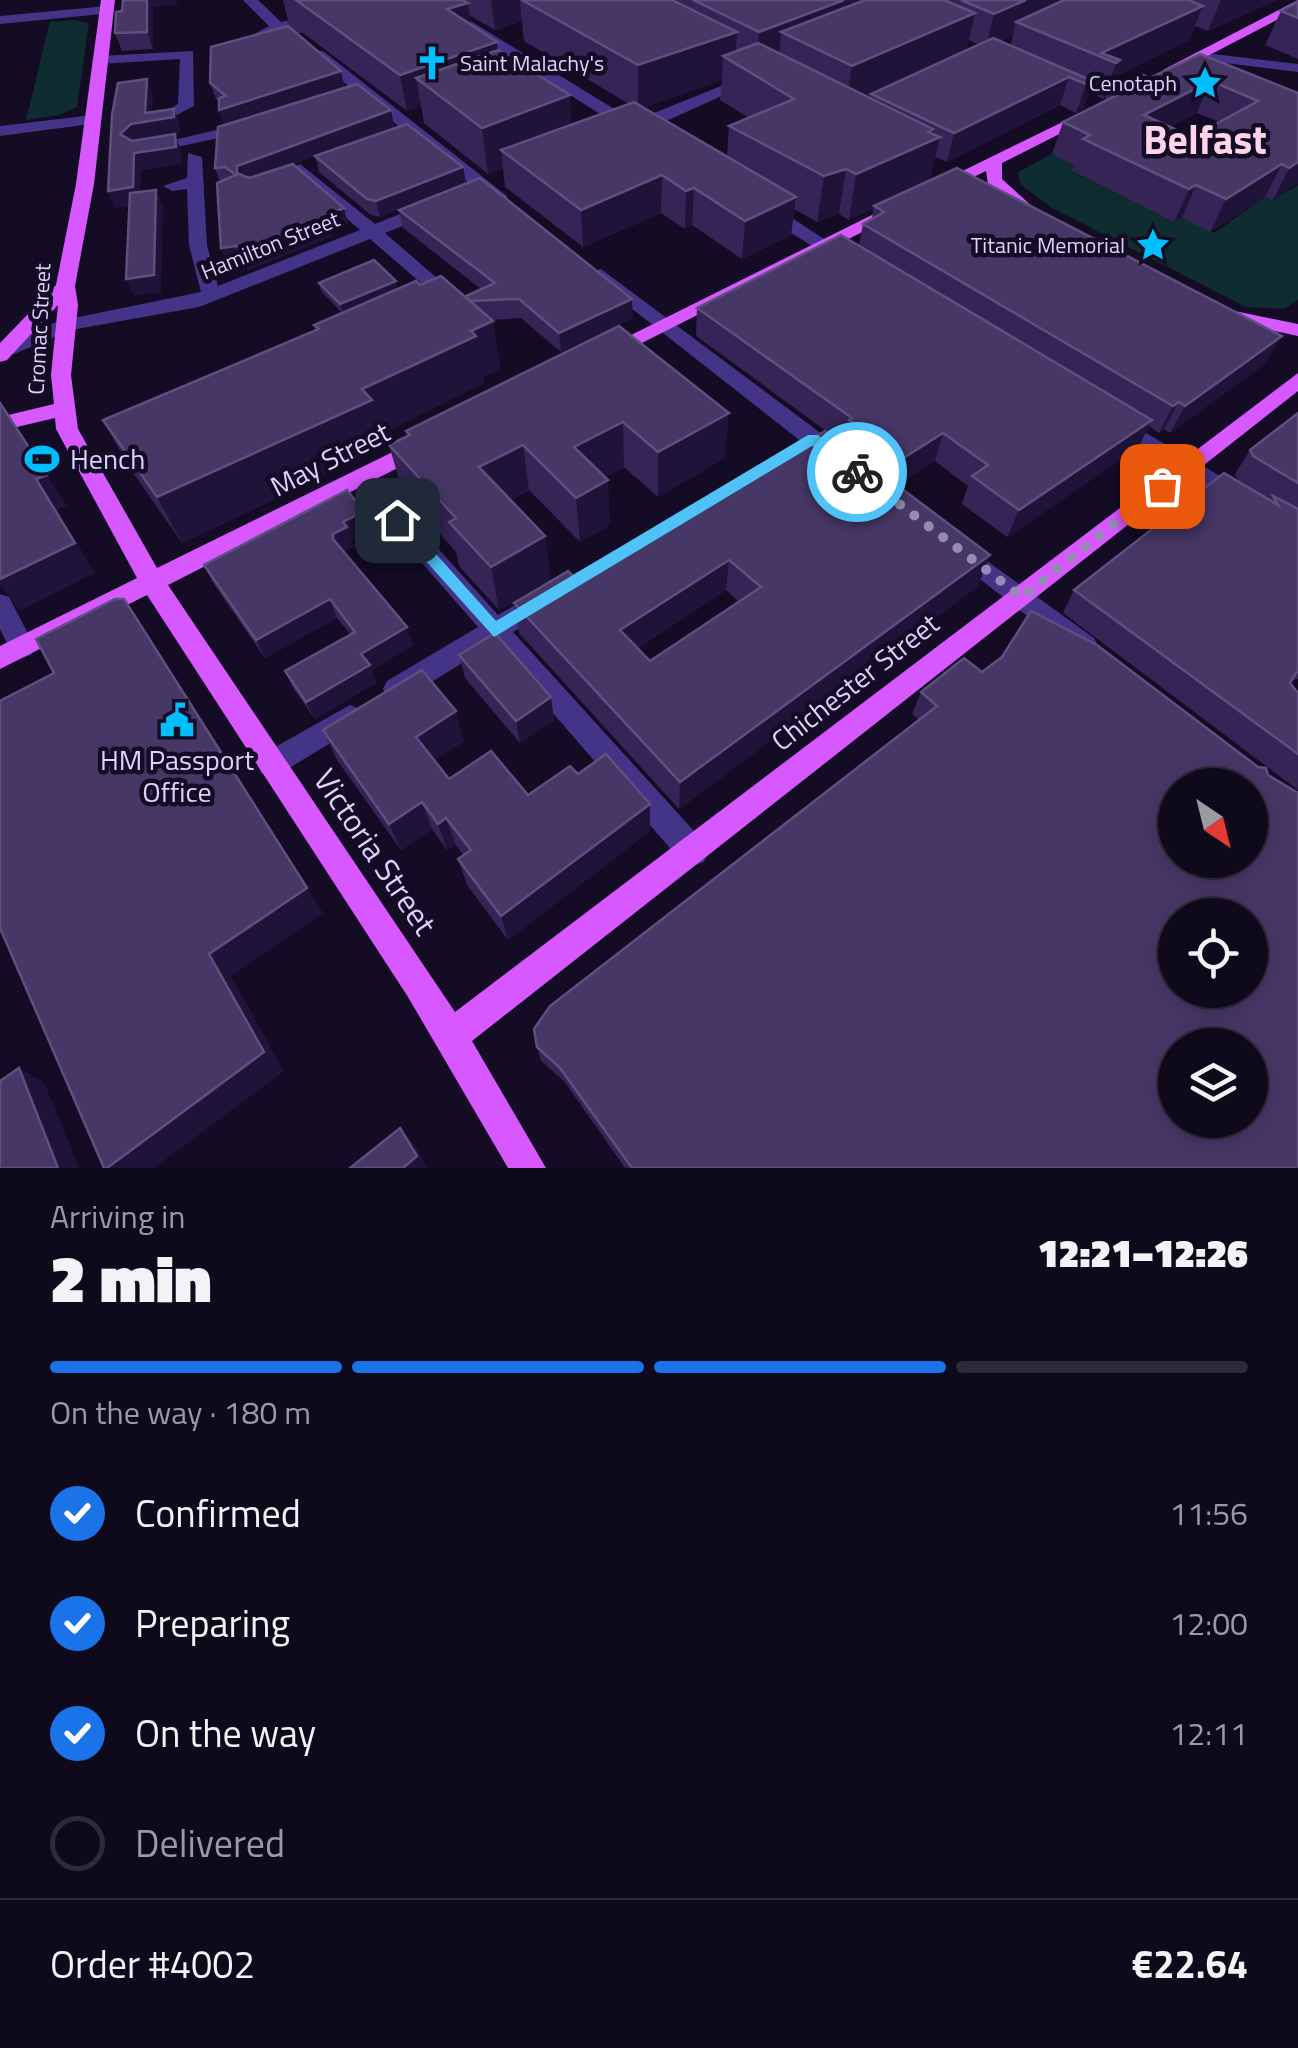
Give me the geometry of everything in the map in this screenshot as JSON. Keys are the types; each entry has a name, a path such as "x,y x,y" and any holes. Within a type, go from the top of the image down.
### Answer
{"main road":[{"path":"1148,82 1298,4"},
{"name":"Cromac Street","path":"108,5 94,120 65,286 63,407 67,429 152,582"},
{"path":"1199,36 1220,44"},
{"path":"584,364 820,244 994,160 1024,150 1100,107"},
{"path":"994,160 994,180 1035,216"},
{"path":"4,352 65,286"},
{"path":"1204,304 1224,315 1298,330"},
{"name":"Chichester Street","path":"452,1036 1298,380"},
{"path":"0,407 63,407"},
{"path":"0,424 63,407"},
{"name":"May Street","path":"11,652 448,434"},
{"name":"Victoria Street","path":"152,582 452,1036 528,1168"}],"street":[{"path":"250,0 278,27"},
{"path":"427,0 633,133 767,79 731,64"},
{"path":"0,20 108,5"},
{"path":"233,48 260,39 278,27 345,12"},
{"path":"494,42 524,32"},
{"path":"301,40 351,93 407,125 477,190 522,215"},
{"path":"101,60 188,54 186,106 173,112"},
{"path":"1197,56 1298,74"},
{"path":"514,82 542,71"},
{"path":"1079,98 1100,107"},
{"path":"386,139 428,112"},
{"path":"0,131 94,120"},
{"path":"138,149 194,150 260,124"},
{"path":"194,150 203,191 198,260 212,295"},
{"path":"301,169 443,292"},
{"path":"936,170 1035,216"},
{"path":"172,186 203,191"},
{"name":"Hamilton Street","path":"4,352 66,325 174,308 212,295 477,190"},
{"path":"745,196 866,271"},
{"path":"590,266 804,444 862,476"},
{"path":"1100,413 1298,532"},
{"path":"361,478 693,852"},
{"path":"937,533 1109,665"},
{"path":"271,764 562,590"},
{"path":"0,604 11,652"}],"green space":[{"path":"50,22 89,23 77,107 59,115 26,120"},
{"path":"1052,154 1080,167 1073,172 1174,222 1183,217 1214,233 1265,197 1273,200 1298,185 1298,300 1284,309 1246,307 1052,208 1020,184 1018,172"}],"building":[{"path":"123,0 147,0 147,32 115,33 116,12 122,11"},
{"path":"296,0 462,0 468,3 447,9 497,42 400,75"},
{"path":"522,0 672,0 737,32 638,65"},
{"path":"693,0 844,0 759,32"},
{"path":"865,0 944,0 975,13 852,66 781,32"},
{"path":"961,0 1026,0 994,14"},
{"path":"1064,0 1189,0 1203,6 1101,53 1120,60 1116,63 1016,22"},
{"path":"1298,2 1298,18 1281,11"},
{"path":"288,26 341,71 219,110 219,98 226,96 210,83 211,47"},
{"path":"993,38 1093,81 1086,84 1069,77 954,133 871,94"},
{"path":"758,43 933,129 928,132 940,137 856,174 846,169 824,176 729,126 794,99 723,56"},
{"path":"498,50 570,95 482,128 416,78"},
{"path":"1200,54 1298,93 1298,162 1289,168 1282,164 1226,199 1196,185 1189,189 1178,184 1083,139 1090,135 1063,122 1117,95 1108,91 1140,74 1150,78","holes":["1211,81 1258,101 1192,137 1144,115"]},
{"path":"147,79 145,113 174,109 174,117 131,124 120,134 132,141 175,134 176,147 134,153 133,187 108,191 112,115 118,83"},
{"path":"357,84 391,110 237,166 237,173 249,178 293,164 344,208 323,216 327,219 242,253 236,246 221,248 217,183 236,175 225,167 215,168 218,127"},
{"path":"634,102 796,197 745,221 694,188 686,191 662,175 581,210 501,150"},
{"path":"407,124 463,167 376,201 367,199 315,156"},
{"path":"957,168 1282,336 1185,406 1179,402 1173,406 863,224 884,212 874,206"},
{"path":"480,178 632,299 559,333 519,299 470,301 464,297 495,283 399,210"},
{"path":"156,190 154,275 126,279 130,193"},
{"path":"841,235 1152,420 1019,510 972,476 988,465 943,433 902,459 849,420 852,418 697,308"},
{"path":"374,260 396,281 340,304 319,283"},
{"path":"441,276 493,321 471,331 476,336 362,389 372,400 157,497 103,420 319,329 314,325 416,281 420,285"},
{"path":"619,326 729,413 658,452 623,422 574,447 608,480 576,498 523,445 479,467 545,536 491,567 449,522 456,518 389,445 410,435 406,431"},
{"path":"0,403 47,475 36,479 75,543 0,579"},
{"path":"1298,413 1298,483 1253,456 1250,450"},
{"path":"825,431 990,555 680,782 514,603 568,571 573,576","holes":["729,560 761,587 650,661 620,630"]},
{"path":"1224,473 1278,505 1273,496 1298,509 1298,670 1290,683 1298,693 1298,754 1074,590"},
{"path":"347,490 364,511 343,522 347,527 333,534 333,539 407,627 361,654 370,665 306,702 285,671 355,632 330,599 256,640 204,565"},
{"path":"115,599 124,599 307,888 209,954 264,1052 104,1168 0,928 0,701 54,673 36,639"},
{"path":"1031,611 1097,645 1258,767 1266,768 1158,768 1158,878 1268,878 1268,775 1298,793 1298,1168 632,1168 560,1068 537,1047 534,1029 550,1006 937,706 921,692 964,658 982,672 1002,657"},
{"path":"495,633 551,697 516,721 459,655"},
{"path":"422,670 456,711 416,737 449,779 491,751 528,795 570,766 578,774 606,754 650,804 501,916 458,859 471,850 446,818 438,824 422,802 389,824 323,730"},
{"path":"19,1068 58,1168 0,1168 0,1081"},
{"path":"400,1128 417,1156 403,1168 350,1168"}],"way so far":[{"path":"857,472 1022,597 1162,486"}],"place":[{"name":"Saint Malachy's","path":"432,63"},
{"name":"Cenotaph","path":"1205,83"},
{"name":"Titanic Memorial","path":"1153,245"},
{"name":"Hench","path":"42,459"},
{"name":"HM Passport Office","path":"177,720"}],"district":[{"name":"Belfast","path":"1205,140"}],"route":[{"path":"397,520 494,630 813,439 857,472"}]}
